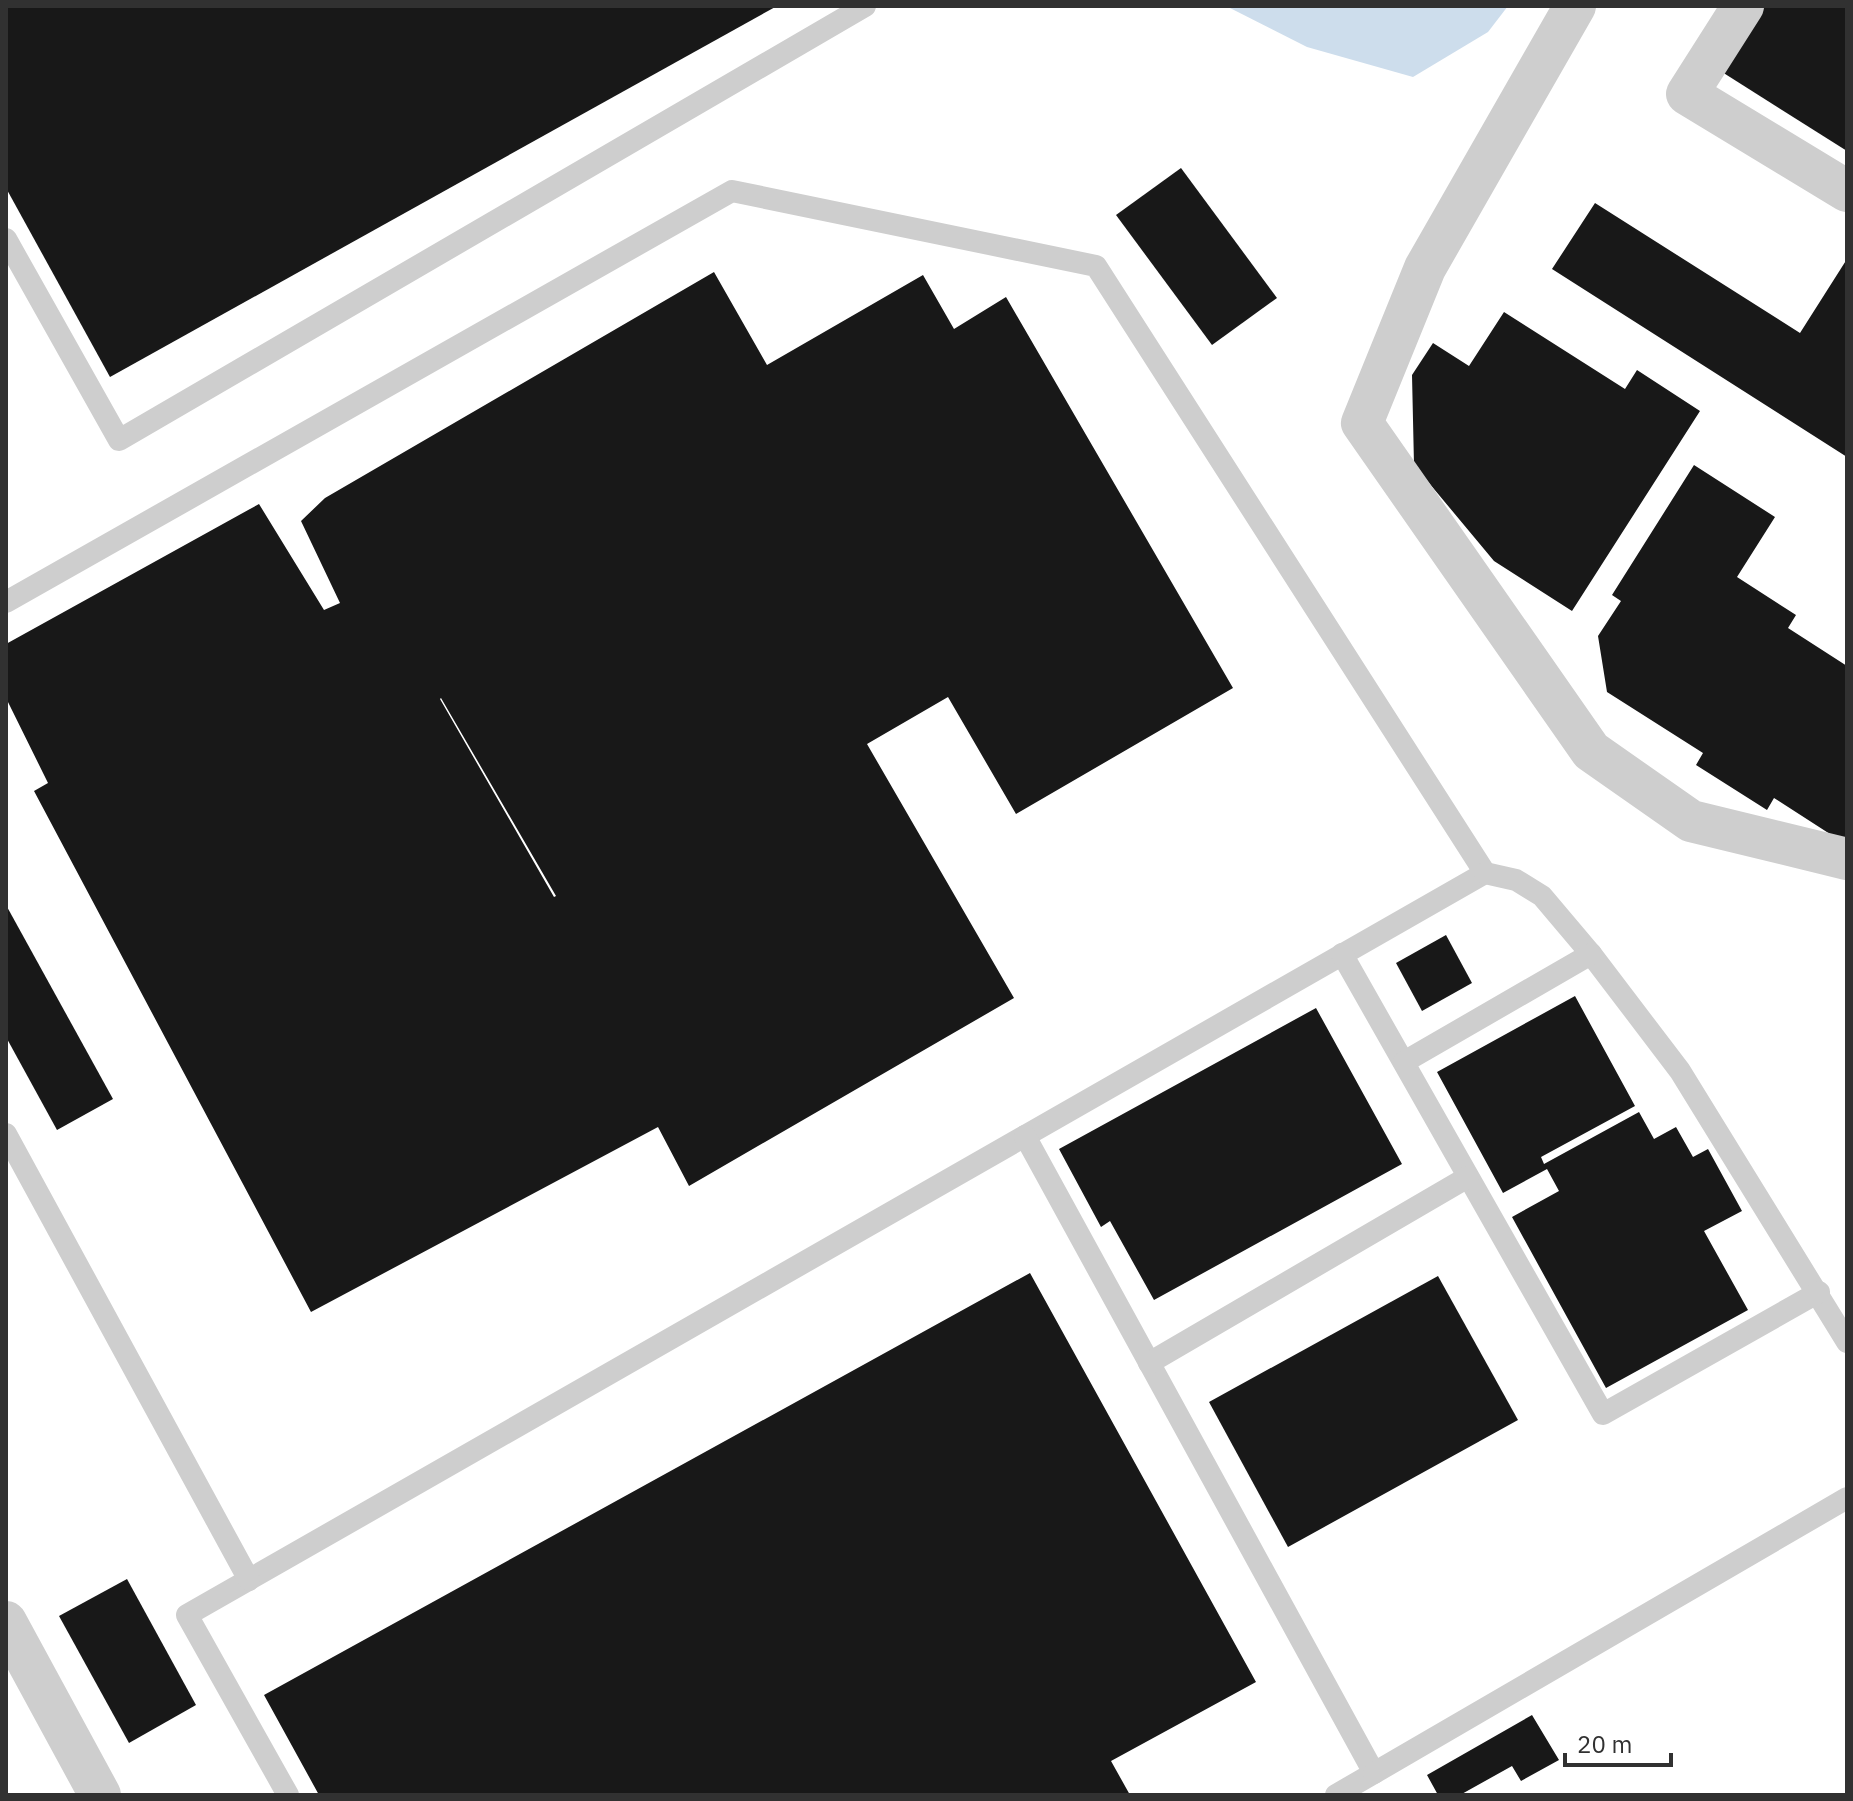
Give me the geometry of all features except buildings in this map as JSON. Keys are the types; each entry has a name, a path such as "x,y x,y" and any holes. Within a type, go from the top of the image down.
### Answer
{"street":[{"path":"1575,6 1425,268 1362,423 1591,751 1691,821 1847,859"},
{"path":"1743,6 1687,94 1847,191"},
{"path":"6,1622 100,1795"}],"lane":[{"path":"6,239 119,440 865,6"},
{"path":"6,602 732,191 1096,266 1485,873"},
{"path":"288,1795 187,1615 1485,873 1516,880 1542,896 1591,954 1680,1071 1847,1342"},
{"path":"1342,954 1603,1414 1819,1292"},
{"path":"1404,1062 1591,954"},
{"path":"6,1134 249,1580"},
{"path":"1025,1136 1374,1773"},
{"path":"1149,1363 1468,1177"},
{"path":"1336,1795 1847,1498"}],"water":[{"path":"1226,6 1508,6 1488,32 1413,77 1307,47"}]}
